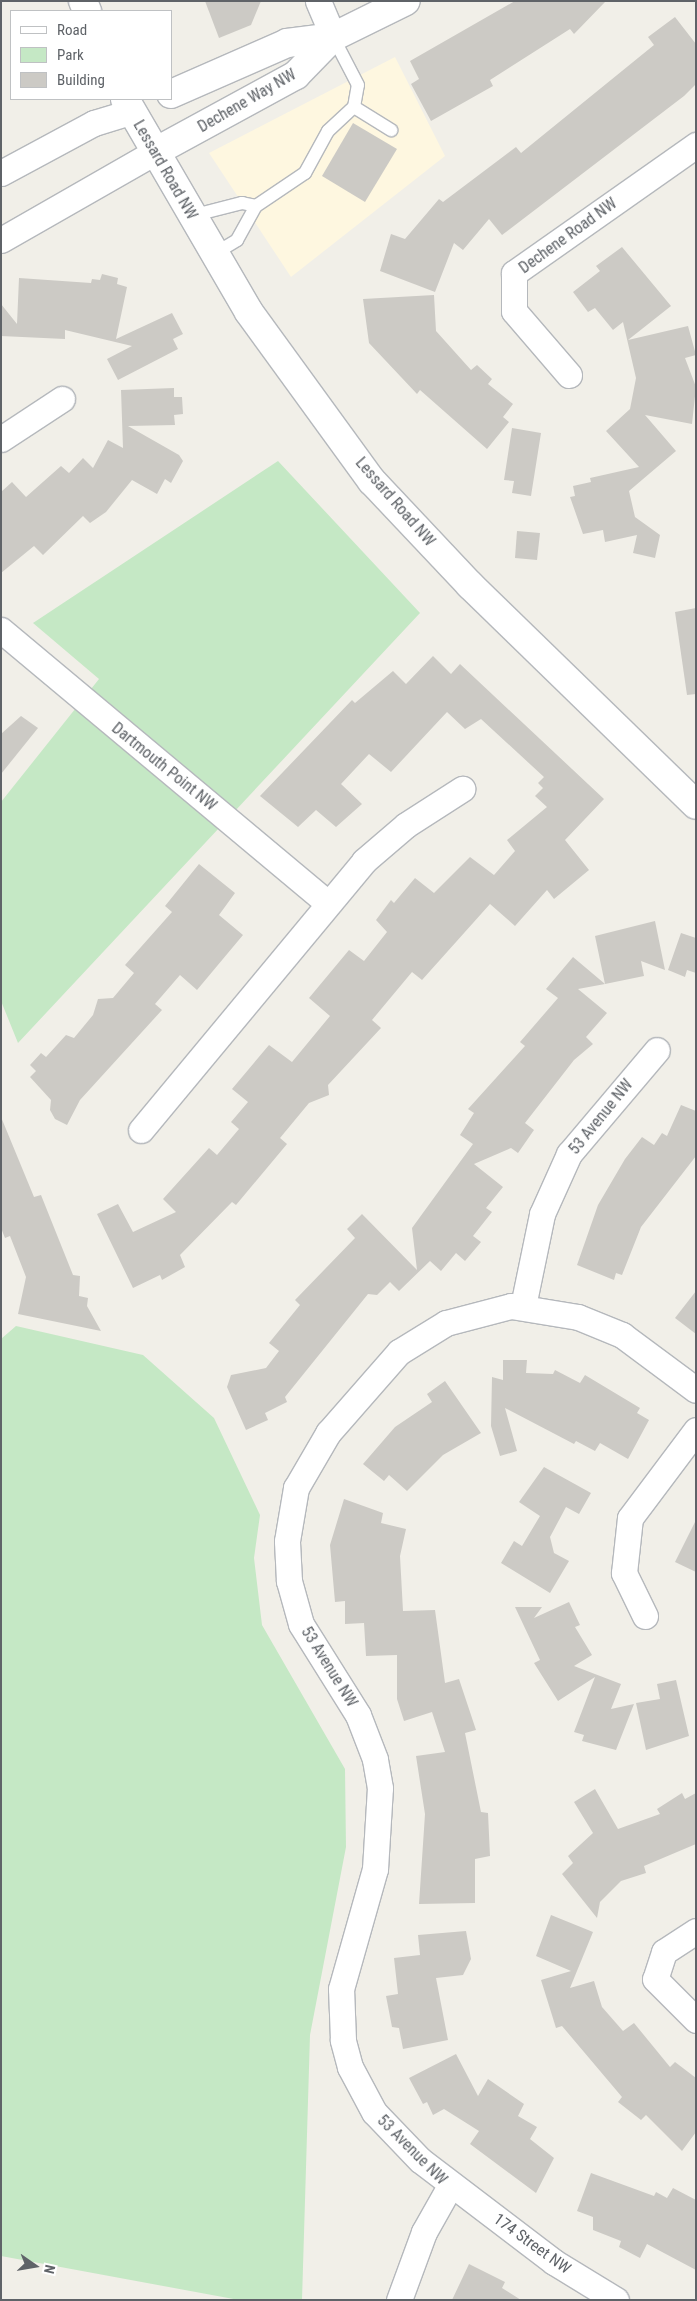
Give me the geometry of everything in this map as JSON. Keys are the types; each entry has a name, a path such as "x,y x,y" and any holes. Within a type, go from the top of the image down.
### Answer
{"main road":[{"name":"Dechene Way NW","path":"172,94 287,43 333,37 406,1"},
{"name":"Dechene Way NW","path":"153,153 296,75 333,37"},
{"path":"128,105 156,100"},
{"name":"Lessard Road NW","path":"128,105 153,153 249,312 372,481 470,585 696,805"}],"street":[{"path":"318,1 333,37"},
{"path":"1,173 128,105"},
{"name":"Dechene Road NW","path":"569,375 514,310 514,273 696,145"},
{"path":"1,240 153,153"},
{"path":"1,439 62,399"},
{"name":"Dartmouth Point NW","path":"1,630 328,903"},
{"path":"141,1130 328,903 386,841 462,790"},
{"name":"53 Avenue NW","path":"399,2300 424,2232 451,2184 403,2145 374,2112 350,2066 343,2040 342,1974 375,1869 380,1788 375,1758 358,1715 302,1624 289,1581 287,1540 296,1488 307,1464 328,1433 399,1352 446,1323 523,1306 542,1214 569,1154 657,1050"},
{"path":"523,1306 578,1317 622,1335 696,1390"},
{"path":"645,1616 624,1573 630,1518 696,1430"},
{"path":"696,1931 664,1952 655,1979 696,2020"},
{"name":"174 Street NW","path":"451,2184 554,2262 616,2300"}],"lane":[{"path":"214,254 237,240 256,206 305,173 328,131 354,107 358,85 333,37"},
{"path":"354,107 391,130"},
{"path":"191,216 242,203 256,206"}],"shaded area":[{"path":"395,57 445,156 291,277 209,153"}],"green space":[{"path":"278,461 420,613 18,1043 1,1001 1,802 99,679 33,623"},
{"path":"16,1326 143,1355 214,1418 260,1515 254,1558 262,1625 345,1769 346,1847 310,2035 302,2300 239,2300 1,2256 1,1339"}],"building":[{"path":"205,1 261,1 251,25 219,38"},
{"path":"515,1 606,1 574,34 570,29 490,80 493,86 431,121 411,84 419,79 410,61"},
{"path":"675,17 696,44 696,84 684,96 502,235 489,219 463,250 454,243 435,292 380,271 391,234 405,239 439,199 443,202 516,147 521,153 654,45 648,37"},
{"path":"353,123 397,149 365,202 322,176"},
{"path":"622,247 671,306 628,340 688,326 696,355 685,358 696,387 692,424 645,415 676,451 629,491 635,517 660,535 655,558 633,553 637,535 605,542 603,530 583,534 570,497 575,496 573,486 591,482 590,478 639,467 606,431 630,409 636,378 623,322 613,330 595,308 588,312 573,292 600,271 596,266"},
{"path":"102,274 118,278 117,284 127,287 116,339 172,313 183,334 173,339 178,349 118,380 107,359 132,346 65,330 65,339 1,336 1,304 17,324 19,278 91,283 92,279 100,280"},
{"path":"434,295 436,331 471,370 477,365 492,379 488,384 513,404 503,417 509,422 487,449 420,390 417,394 369,343 363,299"},
{"path":"174,388 174,397 182,397 183,414 174,415 175,425 128,426 179,455 183,461 171,483 165,479 157,494 132,480 106,512 90,523 83,516 43,555 34,546 1,573 1,492 12,482 26,497 61,466 69,473 83,458 93,468 108,440 123,448 121,390"},
{"path":"512,428 541,433 531,496 512,493 514,481 504,480"},
{"path":"517,531 540,533 537,560 515,558"},
{"path":"696,608 696,694 687,695 675,612"},
{"path":"433,656 451,674 460,664 604,799 565,840 589,870 554,899 547,890 515,926 490,904 422,980 412,972 372,1020 381,1028 328,1085 329,1095 309,1103 280,1138 287,1144 236,1205 232,1202 180,1255 185,1267 162,1280 160,1275 133,1288 97,1214 118,1204 133,1232 176,1212 163,1199 209,1148 217,1155 239,1129 231,1122 248,1102 232,1089 269,1045 292,1062 330,1016 309,998 349,950 364,961 387,932 376,920 391,900 394,903 415,878 434,893 470,857 494,875 515,851 507,840 547,807 535,796 543,788 538,783 544,777 481,719 465,729 447,712 391,772 369,754 341,784 362,804 336,827 316,810 298,827 260,796 352,700 355,703 393,671 406,684"},
{"path":"21,716 38,728 1,774 1,734"},
{"path":"199,864 235,893 219,915 243,935 197,990 180,975 155,1004 162,1010 80,1100 67,1125 55,1119 50,1110 51,1100 30,1077 36,1071 30,1065 41,1053 46,1057 66,1035 74,1038 93,1015 98,999 113,998 134,973 125,965 172,912 165,906"},
{"path":"655,921 665,970 641,961 644,976 605,984 595,936"},
{"path":"681,933 696,938 696,973 687,970 685,977 668,970"},
{"path":"573,957 605,984 578,989 607,1013 586,1037 593,1044 574,1060 525,1123 534,1130 518,1153 511,1148 474,1164 503,1187 486,1208 492,1212 473,1236 481,1242 465,1261 456,1253 441,1271 430,1261 399,1291 390,1282 377,1295 368,1294 285,1397 287,1402 265,1413 268,1420 246,1430 227,1387 231,1375 266,1368 279,1351 269,1343 300,1305 295,1300 355,1238 347,1229 362,1214 417,1270 412,1228 473,1144 460,1135 474,1113 468,1109 525,1046 520,1042 558,998 546,989"},
{"path":"681,1105 696,1111 696,1156 641,1227 622,1275 616,1273 614,1280 577,1265 598,1205 625,1159 642,1137 654,1145 662,1133 667,1136"},
{"path":"1,1117 34,1197 41,1195 73,1275 80,1276 79,1296 88,1298 87,1306 101,1331 18,1314 26,1277 10,1236 5,1238 1,1228"},
{"path":"696,1291 696,1334 675,1318"},
{"path":"503,1360 527,1360 526,1373 553,1374 555,1370 580,1383 585,1375 640,1408 637,1413 649,1420 628,1459 600,1443 595,1451 576,1441 574,1444 505,1408 517,1451 500,1456 491,1426 492,1377 503,1380"},
{"path":"445,1381 481,1433 443,1455 407,1491 389,1475 384,1481 363,1464 395,1427 432,1402 427,1394"},
{"path":"544,1467 591,1493 579,1514 566,1507 550,1537 554,1553 569,1561 550,1593 501,1563 514,1541 522,1546 540,1516 519,1502"},
{"path":"344,1499 383,1513 381,1523 406,1529 400,1556 403,1611 435,1610 445,1683 459,1679 476,1730 465,1733 481,1812 488,1813 490,1856 475,1859 475,1903 419,1904 425,1814 416,1756 445,1752 432,1712 404,1721 397,1699 397,1655 366,1656 364,1623 345,1624 345,1601 335,1602 330,1545"},
{"path":"696,1520 696,1572 675,1562"},
{"path":"569,1602 580,1625 575,1627 592,1655 574,1666 621,1684 611,1709 634,1704 616,1750 582,1741 584,1735 574,1732 595,1677 558,1701 534,1663 540,1660 515,1607 542,1607 534,1618"},
{"path":"676,1680 689,1736 646,1750 636,1703 660,1699 657,1684"},
{"path":"595,1789 618,1829 660,1814 657,1809 682,1793 685,1799 696,1793 696,1844 644,1866 646,1873 621,1881 600,1902 597,1918 562,1874 573,1863 568,1856 593,1833 574,1802"},
{"path":"551,1915 593,1932 570,1988 594,1981 602,2007 623,2031 634,2023 670,2067 675,2062 696,2078 696,2132 682,2151 646,2115 641,2120 618,2102 622,2097 562,2026 556,2028 541,1980 571,1971 536,1956"},
{"path":"466,1931 471,1959 463,1975 436,1978 448,2040 403,2049 399,2028 392,2027 386,1996 398,1994 394,1958 420,1955 418,1935"},
{"path":"456,2054 478,2096 488,2079 524,2104 518,2116 537,2127 530,2139 554,2158 536,2193 470,2144 479,2131 444,2109 433,2115 427,2102 423,2104 409,2078"},
{"path":"591,2173 654,2196 656,2192 667,2198 673,2188 696,2200 696,2270 647,2244 640,2258 619,2247 621,2241 593,2230 593,2217 577,2211"},
{"path":"469,2264 505,2282 502,2288 521,2300 452,2300"}]}
